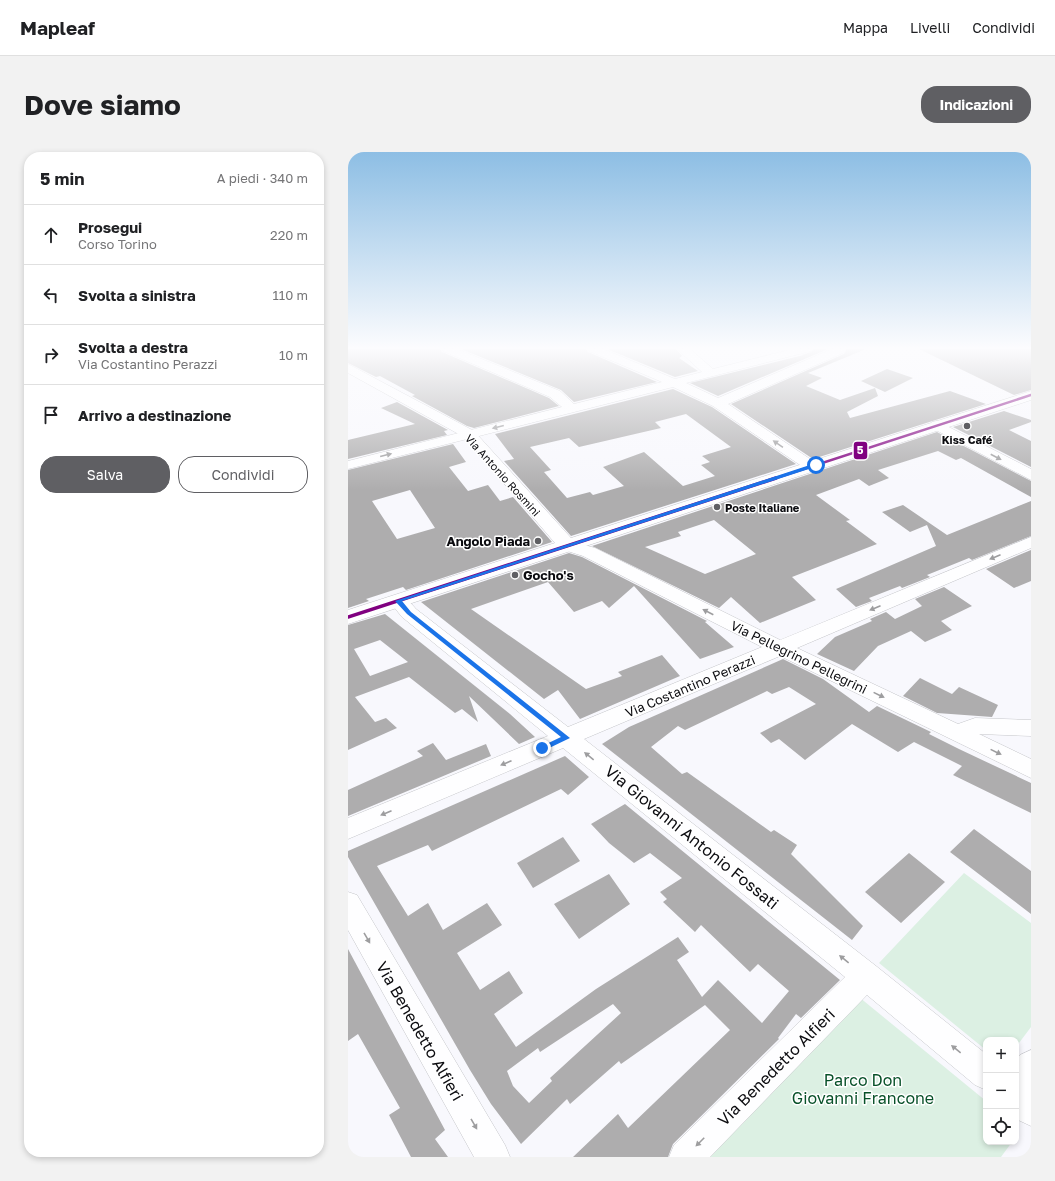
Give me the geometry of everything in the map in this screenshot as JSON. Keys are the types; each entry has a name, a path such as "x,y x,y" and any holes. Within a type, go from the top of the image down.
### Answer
{"main road":[{"name":"Via Antonio Rosmini","path":"399,396 469,434 567,546"},
{"path":"348,617 1028,396"}],"street":[{"path":"557,396 571,408"},
{"path":"348,465 621,396"},
{"path":"703,396 718,403 811,466"},
{"path":"718,403 735,396"},
{"path":"937,426 1031,475"},
{"name":"Via Costantino Perazzi","path":"348,829 1031,542"},
{"name":"Via Pellegrino Pellegrini","path":"567,546 589,552 781,648 1031,769"},
{"name":"Via Giovanni Antonio Fossati","path":"398,601 409,613 866,976 985,1073"},
{"path":"957,733 975,726 1031,728"},
{"name":"Via Benedetto Alfieri","path":"348,904 493,1157"},
{"name":"Via Benedetto Alfieri","path":"686,1157 866,976"},
{"path":"1019,1082 1031,1066"},
{"path":"1019,1100 1031,1110"}],"green space":[{"path":"964,873 1031,923 1031,1027 1019,1043 1019,1037 983,1037 983,1048 879,963"},
{"name":"Parco Don Giovanni Francone","path":"859,997 983,1099 983,1145 1010,1145 1001,1157 695,1157"}],"building":[{"path":"412,396 544,396 559,406 474,428 467,426"},
{"path":"567,396 599,396 574,402"},
{"path":"646,396 688,396 712,407 796,464 571,536 504,461 514,459 495,434","holes":["686,414 731,447 702,456 710,462 701,465 715,476 683,486 644,452 603,467 624,486 593,495 590,492 567,498 544,472 551,470 530,447 569,438 579,447 661,428 655,422"]},
{"path":"749,396 830,396 840,400 852,396 878,396 847,412 850,418 932,396 964,396 986,404 813,459 731,404"},
{"path":"397,402 448,430 444,431 447,435 348,459 348,440 415,424 381,408"},
{"path":"1004,411 1031,420 1031,422 1009,430 1031,441 1031,467 953,427"},
{"path":"937,432 1031,481 1031,497 961,458 956,460 938,451 878,470 889,478 869,486 859,479 816,495 850,520 846,521 877,544 792,577 816,600 760,623 731,597 719,608 592,546","holes":["714,520 756,554 705,574 645,547 681,536 678,532"]},
{"path":"453,444 466,462 449,467 468,491 488,485 500,501 513,497 552,542 406,590 403,587 366,599 369,601 348,608 348,470","holes":["410,490 435,528 397,539 372,501"]},
{"path":"1031,501 1031,536 972,560 969,558 927,575 930,577 902,588 900,586 869,598 872,601 856,607 836,589 936,546 927,525 910,532 882,512 903,505 947,535"},
{"path":"1031,550 1031,581 1014,588 986,569"},
{"path":"569,553 582,557 707,621 705,622 734,647 700,659 634,586 609,608 602,601 574,612 548,582 471,609 586,689 622,676 618,672 662,655 680,676 580,719 558,690 544,699 421,602"},
{"path":"944,587 972,606 941,621 952,630 925,642 911,631 878,646 854,671 817,654 835,637 872,621 870,619 886,612 895,619 922,606 915,599"},
{"path":"385,614 510,714 535,737 519,744 469,696 478,722 462,709 455,713 409,677 355,697 375,722 386,718 397,728 348,750 348,625","holes":["380,640 408,662 370,676 354,649"]},
{"path":"783,659 823,679 869,712 877,706 931,732 929,734 959,749 1031,783 1031,813 953,775 962,766 914,742 898,752 852,724 805,760 779,739 771,743 760,733 816,704 789,687 772,694 767,691 685,730 678,726 651,747 682,774 687,772 771,832 774,830 797,845 791,854 863,926 852,940 602,744 629,727"},
{"path":"920,678 952,694 959,687 998,705 992,717 937,713 903,696"},
{"path":"433,743 446,760 486,744 491,756 348,816 348,790 423,756 417,751"},
{"path":"565,756 589,777 568,795 561,789 432,851 428,845 377,866 408,916 428,903 443,930 487,903 502,925 457,953 480,990 509,971 523,993 494,1014 516,1047 596,989 678,937 689,952 677,960 702,997 718,980 762,1023 789,991 758,964 750,972 701,925 695,932 663,902 667,899 660,892 682,878 650,853 634,863 609,843 591,824 625,804 840,980 801,1018 796,1014 778,1038 779,1039 673,1144 668,1157 573,1157 618,1114 628,1128 730,1030 705,1005 621,1064 619,1061 570,1104 567,1099 521,1144 491,1104 470,1070 348,857 348,851","holes":["613,1004 621,1013 550,1078 552,1081 529,1103 513,1086 507,1071 538,1048 540,1052"]},
{"path":"974,829 1031,871 1031,914 950,852"},
{"path":"563,837 580,861 533,888 517,863"},
{"path":"909,853 945,882 901,923 865,892"},
{"path":"609,874 630,904 579,939 554,904"},
{"path":"348,949 445,1130 435,1139 448,1157 411,1157 389,1115 400,1108 358,1034 348,1041"}],"transit line":[{"name":"5","path":"348,617 1028,396"}],"place":[{"name":"Kiss Café","path":"967,426"},
{"name":"Poste Italiane","path":"717,507"},
{"name":"Angolo Piada","path":"538,541"},
{"name":"Gocho's","path":"515,575"}],"route":[{"path":"542,748 567,738 409,613 398,601 816,465"}]}
